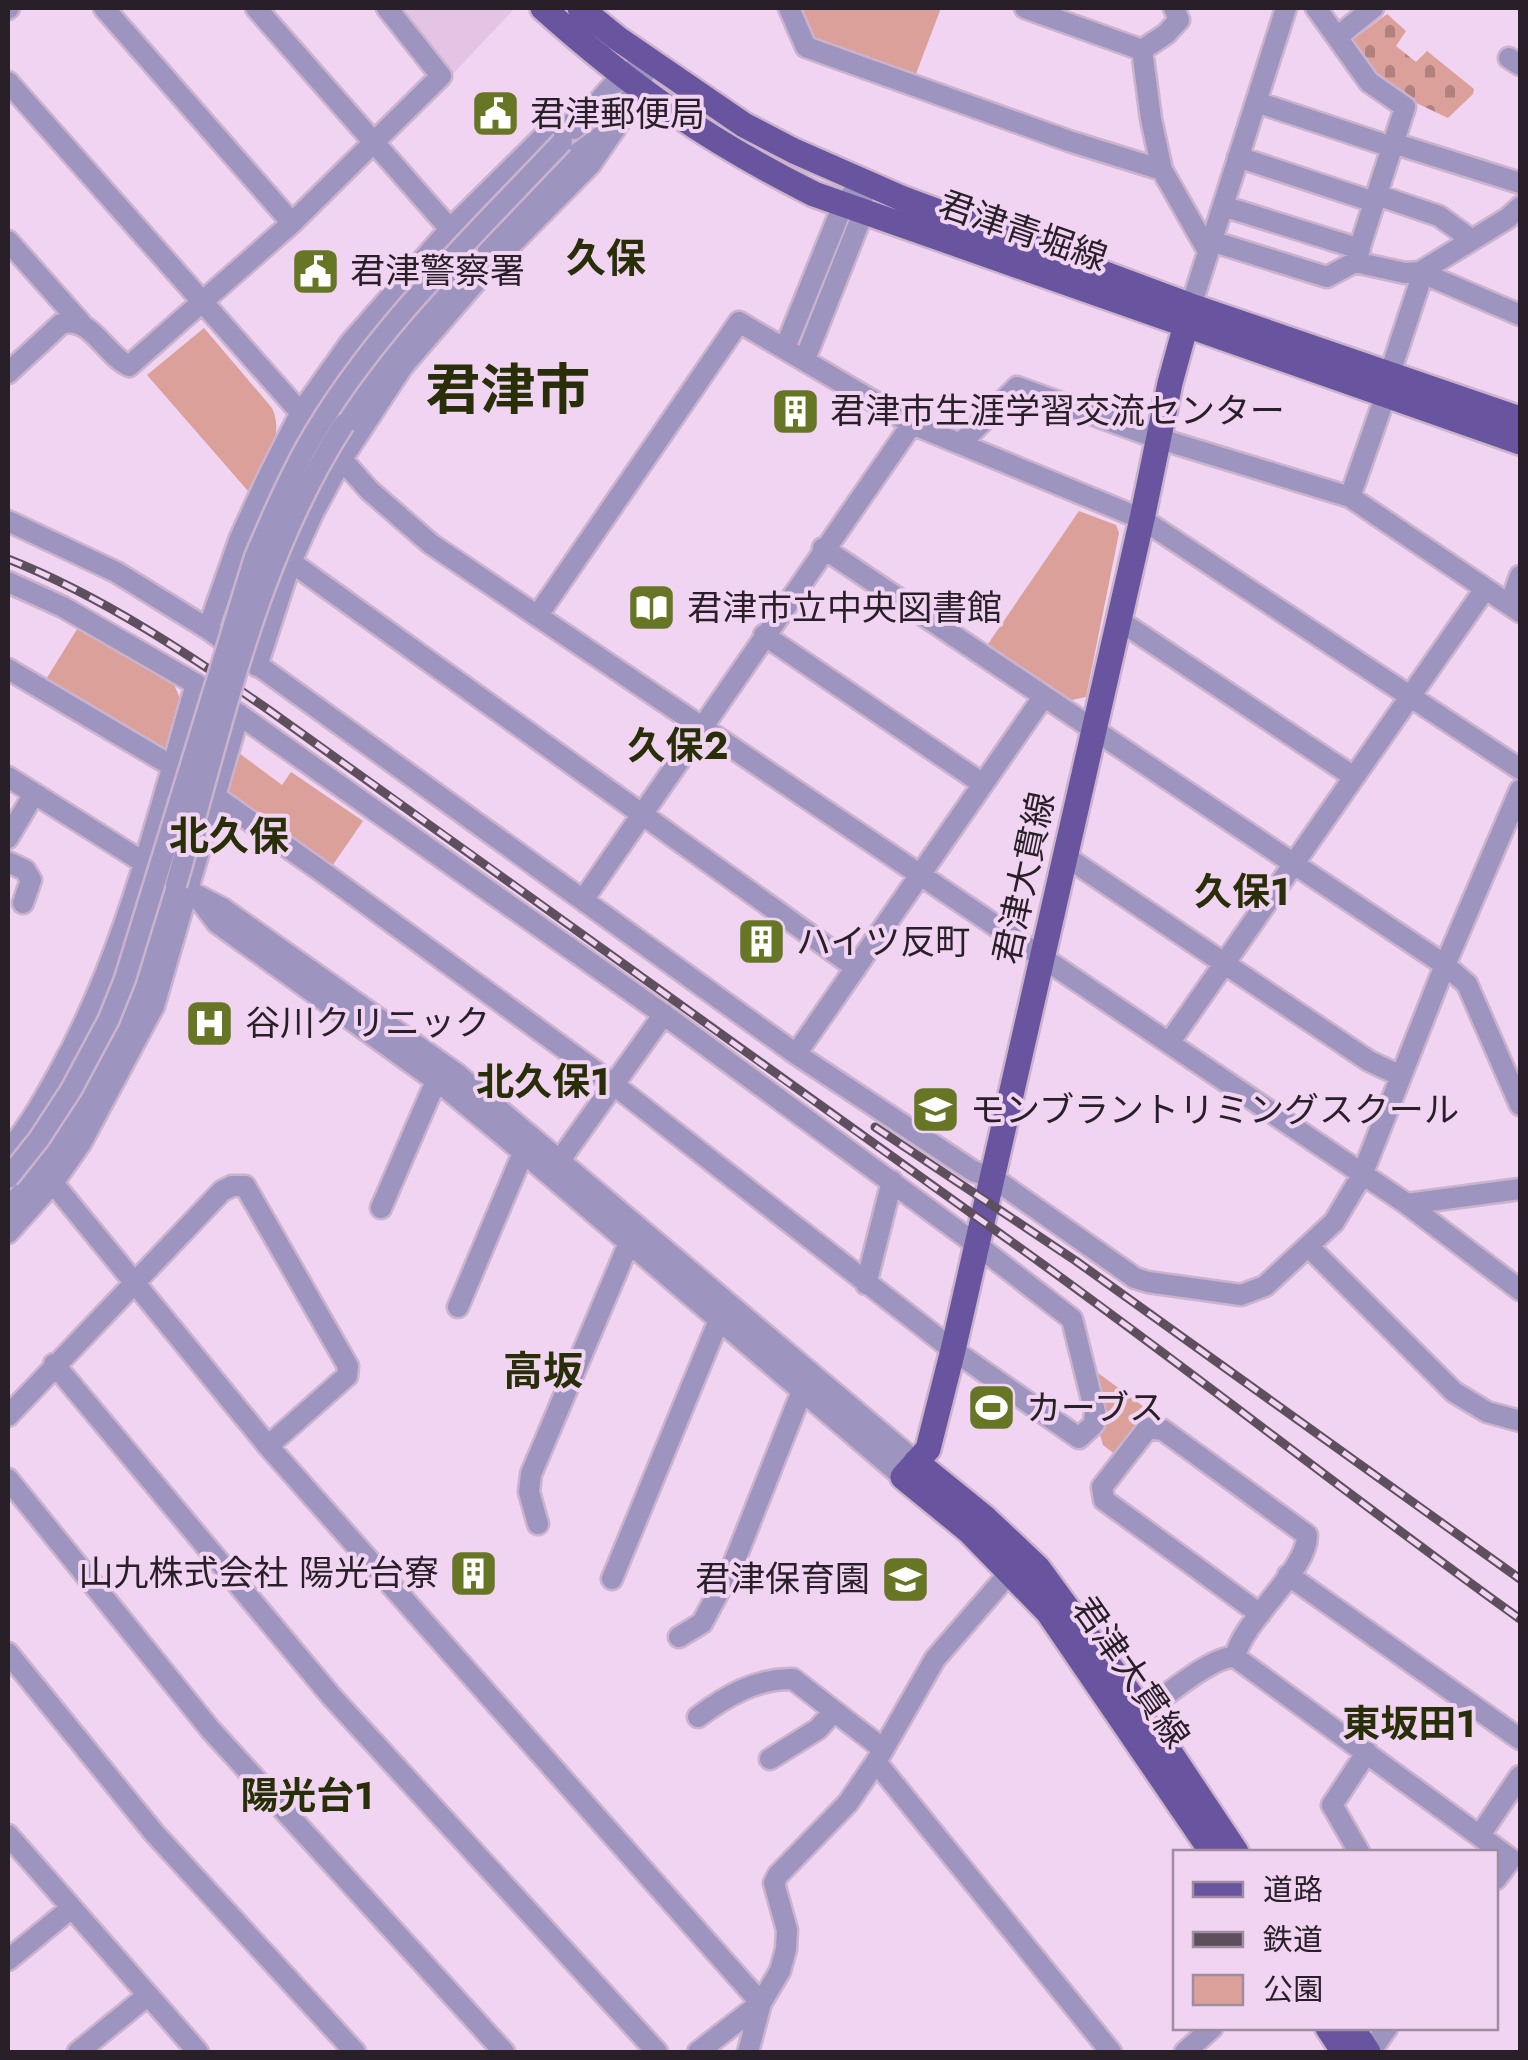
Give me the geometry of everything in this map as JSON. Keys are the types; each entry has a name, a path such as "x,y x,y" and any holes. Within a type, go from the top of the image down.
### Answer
{"main road":[{"name":"君津青堀線","path":"543,8 630,81 712,140 771,173 853,209 1188,315 1388,384 1520,419"},
{"name":"君津青堀線","path":"580,8 744,125 862,181 1188,315"},
{"name":"君津大貫線","path":"1188,315 953,1350 928,1449 909,1469 1076,1617 1235,1850"},
{"name":"君津青堀線","path":"1388,384 1520,442"},
{"name":"君津大貫線","path":"1018,1564 1211,1850"},
{"path":"1329,2030 1344,2052"},
{"path":"1353,2030 1369,2052"}],"street":[{"path":"104,8 292,223"},
{"path":"256,8 450,230"},
{"path":"8,242 81,323 129,366 292,223 441,76 387,8"},
{"path":"789,8 806,47 1162,170"},
{"path":"1025,8 1068,16 1142,50"},
{"path":"1142,50 1179,20 1174,8"},
{"path":"1188,315 1286,8"},
{"path":"1142,50 1150,119 1162,170 1210,246 1327,277 1358,255 1404,107 1369,82 1316,8"},
{"path":"1337,37 1372,8"},
{"path":"208,629 240,538 301,412 350,343 450,230 546,134 582,120 651,62"},
{"path":"256,666 291,562 342,458 403,366 486,270 590,165 619,123 630,81"},
{"path":"8,82 369,490 431,544 1407,1204 1520,1290"},
{"path":"1256,102 1520,183"},
{"path":"8,1209 55,1152 80,1114 126,1026 159,941 272,566 324,454 362,395 400,347 570,147 582,120"},
{"path":"8,1178 71,1090 109,1019 142,932 255,556 309,444 347,384 386,334 570,147 619,123"},
{"path":"1238,157 1439,216 1472,240"},
{"path":"805,359 862,181"},
{"path":"1223,206 1404,274 1421,273 1520,314"},
{"path":"1350,496 1421,273 1520,207"},
{"path":"785,348 853,209"},
{"path":"8,373 61,324 72,320 81,323"},
{"path":"538,615 738,322 912,424 1142,519 1520,770"},
{"path":"960,444 1018,387 1157,438 1350,496 1515,609 1520,576"},
{"path":"582,900 912,424"},
{"path":"8,521 116,572 208,629 796,1054 973,1171 993,1178 1135,1278 1148,1282 1241,1295 1253,1293 1342,1212 1362,1175 1445,965 1520,791"},
{"path":"823,548 1445,965 1466,984 1520,1104"},
{"path":"291,562 856,968"},
{"path":"8,582 63,607 196,684 664,1014 978,1245 1072,1319 1095,1412 1094,1424 1079,1438 866,1284 613,1084 214,795 8,669"},
{"path":"1169,1043 1485,589"},
{"path":"1117,619 1354,777"},
{"path":"764,635 982,784"},
{"path":"11,1137 89,1020 146,864 196,684"},
{"path":"796,1054 1044,696"},
{"path":"8,1233 53,1183 81,1143 154,1006 193,894 214,795 239,714"},
{"path":"8,777 193,894 222,908 457,1074 560,1160 909,1469"},
{"path":"8,838 34,794"},
{"path":"1064,856 1369,1062 1401,1076"},
{"path":"8,862 26,870 30,880 23,904"},
{"path":"193,894 217,923 436,1081 802,1391 909,1469"},
{"path":"560,1160 664,1014"},
{"path":"380,1208 436,1081"},
{"path":"458,1307 523,1152"},
{"path":"866,1284 892,1181"},
{"path":"53,1183 268,1446 760,2003"},
{"path":"8,1416 222,1191 244,1186 348,1366 347,1376 268,1446"},
{"path":"1407,1204 1520,1189"},
{"path":"538,1524 530,1492 531,1474 629,1243"},
{"path":"1308,1246 1454,1392 1487,1412 1520,1422"},
{"path":"612,1579 719,1320"},
{"path":"54,1364 332,1697 657,2052"},
{"path":"680,1637 702,1623 733,1565 802,1391"},
{"path":"1235,1657 1237,1648 1307,1548 1307,1535 1163,1430 1148,1428 1102,1487 1104,1500 1260,1614"},
{"path":"8,1479 171,1684 504,2052"},
{"path":"748,2052 760,2003 780,1971 786,1949 786,1930 774,1883 848,1803 935,1659 1018,1564"},
{"path":"1288,1575 1520,1739"},
{"path":"8,1653 155,1834 354,2052"},
{"path":"1144,1712 1202,1671 1228,1656 1235,1657 1516,1862"},
{"path":"698,1717 729,1693 780,1679 793,1680 834,1711 880,1755 1112,2052"},
{"path":"770,1759 818,1729 834,1711"},
{"path":"1359,1850 1332,1805 1367,1752"},
{"path":"1480,1836 1520,1776"},
{"path":"8,1836 69,1910 198,2052"},
{"path":"8,1960 69,1910"},
{"path":"78,2052 147,1996"},
{"path":"698,2052 760,2003"},
{"path":"1184,2052 1210,2030"},
{"path":"1369,2052 1386,2030"}],"shaded area":[{"path":"400,8 515,8 453,74"}],"green space":[{"path":"797,8 941,8 914,79 817,44"},
{"path":"1387,14 1406,31 1396,46 1416,62 1427,51 1474,89 1448,118 1410,100 1364,67 1351,41"},
{"path":"204,328 272,408 276,419 275,441 248,491 147,375"},
{"path":"1079,511 1116,525 1119,533 1086,697 1072,700 988,644"},
{"path":"79,626 173,682 181,701 166,747 158,750 45,681"},
{"path":"239,753 282,785 291,772 363,821 330,869 223,796"},
{"path":"1094,1370 1151,1412 1116,1455 1103,1445 1099,1431"}],"railway":[{"path":"8,559 111,609 273,713 1053,1271 1520,1619"},
{"path":"875,1127 1076,1261 1520,1579"}],"place":[{"name":"君津郵便局","path":"495,114"},
{"name":"君津警察署","path":"315,271"},
{"name":"君津市生涯学習交流センター","path":"795,411"},
{"name":"君津市立中央図書館","path":"652,608"},
{"name":"ハイツ反町","path":"761,942"},
{"name":"谷川クリニック","path":"210,1023"},
{"name":"モンブラントリミングスクール","path":"935,1110"},
{"name":"カーブス","path":"991,1408"},
{"name":"山九株式会社 陽光台寮","path":"474,1573"},
{"name":"君津保育園","path":"905,1579"}],"district":[{"name":"久保","path":"606,258"},
{"name":"君津市","path":"508,390"},
{"name":"久保2","path":"678,746"},
{"name":"北久保","path":"229,836"},
{"name":"久保1","path":"1242,892"},
{"name":"北久保1","path":"543,1082"},
{"name":"高坂","path":"543,1371"},
{"name":"東坂田1","path":"1409,1724"},
{"name":"陽光台1","path":"307,1796"}]}
